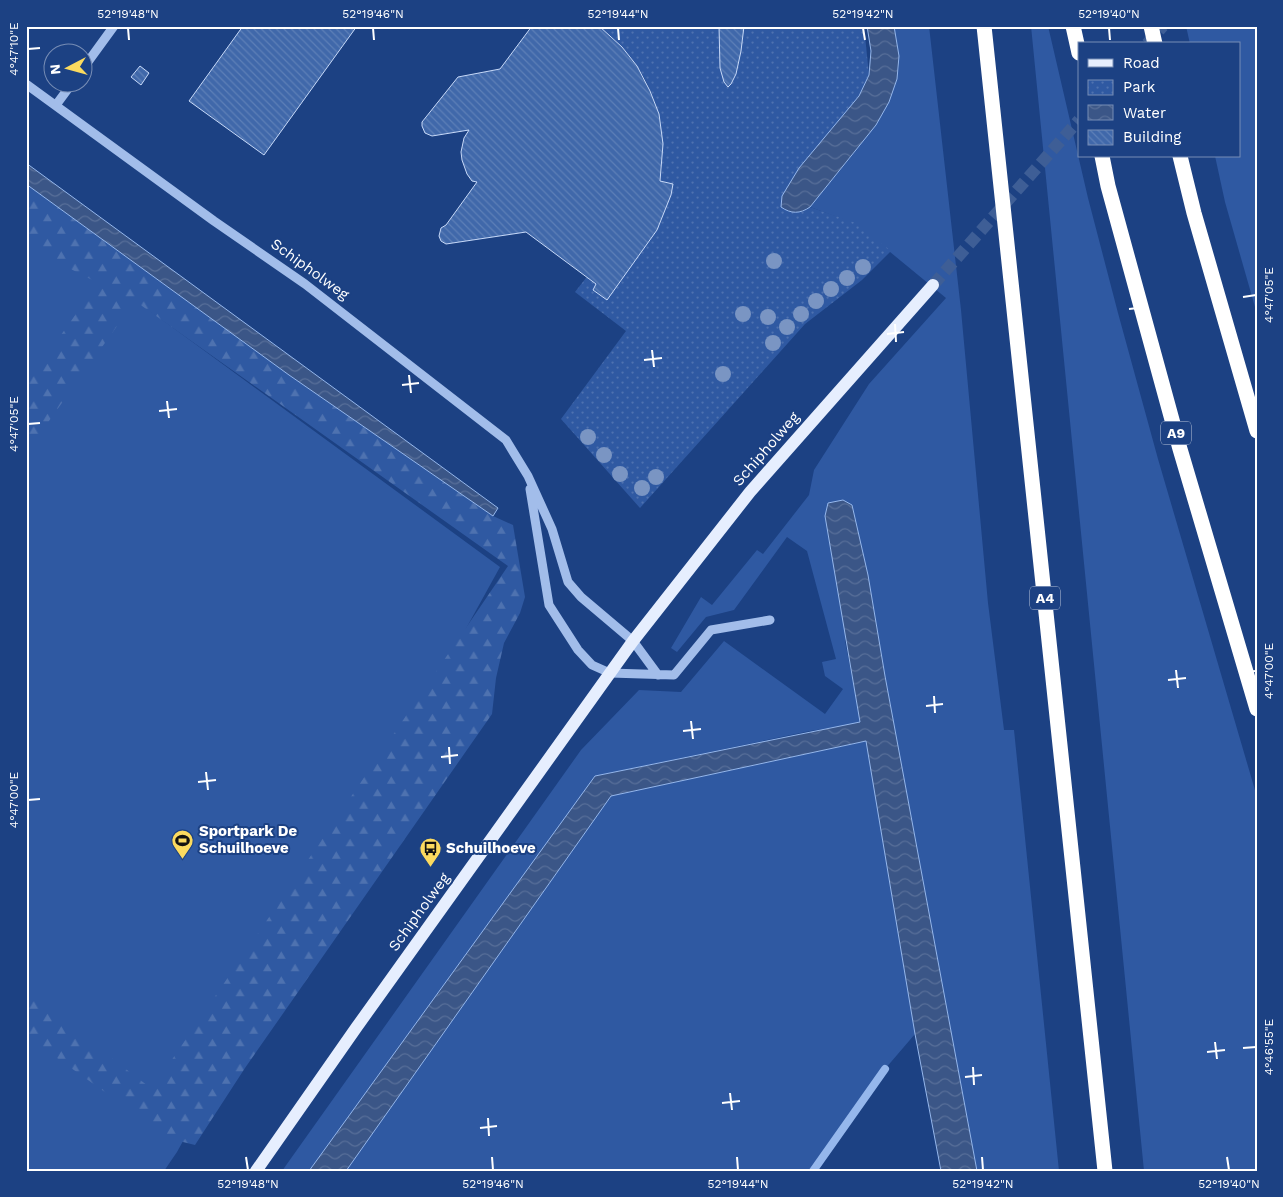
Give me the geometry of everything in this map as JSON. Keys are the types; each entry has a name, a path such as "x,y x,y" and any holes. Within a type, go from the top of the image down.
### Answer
{"highway":[{"name":"A4","path":"984,26 1106,1171"},
{"path":"1073,26 1078,48"},
{"path":"1151,26 1155,42"},
{"name":"A9","path":"1102,158 1108,186 1180,449 1257,708"},
{"path":"1180,158 1194,213 1257,431"}],"main road":[{"name":"Schipholweg","path":"256,1171 633,641 750,492 933,285"}],"street":[{"path":"92,56 114,26"},
{"name":"Schipholweg","path":"26,84 214,221 305,284 506,440 528,476 552,530 568,582 581,597 633,641"},
{"path":"56,105 66,92"},
{"name":"Schipholweg","path":"528,476 550,605 578,650 592,665 610,673"},
{"path":"610,673 674,675 711,630 770,620"},
{"path":"633,641 658,675"}],"green space":[{"path":"599,26 864,26 869,75 802,212 810,207 856,223 891,251 862,280 805,324 640,508 561,419 626,331 575,292 660,183 662,137 652,95 644,77 632,59"},
{"path":"894,26 929,26 961,310 988,603 1004,730 1014,730 1059,1171 977,1171 868,575 845,641 861,723 810,731 595,776 309,1171 282,1171 581,750 639,690 681,692 724,641 825,714 843,689 825,676 822,662 836,659 807,551 787,537 734,610 706,617 677,652 671,648 701,597 712,605 757,550 763,554 809,495 814,470 869,384 946,298 856,224 810,207 871,130 890,97 899,66"},
{"path":"1031,26 1048,26 1078,158 1118,313 1158,459 1257,797 1257,1171 1144,1171"},
{"path":"1186,26 1257,26 1257,314 1225,202 1215,158 1240,158 1240,42 1190,42"},
{"path":"26,184 289,375 493,516 513,525 525,597 520,613 504,643 496,678 492,714 245,1068 195,1145 171,1139 26,1036 26,993 152,1089 508,566 135,301 26,453 26,384 98,283 26,246"},
{"name":"Sportpark De Schuilhoeve","path":"26,220 500,567 177,1152 164,1171 26,1171"},
{"path":"867,741 915,1034 885,1069 813,1171 346,1171 611,796"}],"water":[{"path":"867,26 894,26 899,56 897,79 889,102 876,125 810,207 799,212 788,211 781,207 782,196 799,168 859,96 869,75 871,51"},
{"path":"26,163 498,508 493,516 289,375 26,184"},
{"path":"843,500 852,505 868,575 977,1171 941,1171 915,1034 866,741 611,796 346,1171 309,1171 595,776 860,722 825,516 828,503"}],"building":[{"path":"243,26 357,26 264,155 189,101"},
{"path":"532,26 599,26 622,47 637,66 659,114 663,144 660,181 673,184 671,195 657,230 607,300 593,290 596,284 526,232 446,244 441,241 439,236 441,228 446,225 477,182 472,181 467,174 462,160 461,152 464,138 469,130 432,136 425,133 422,122 458,77 500,69"},
{"path":"719,26 744,26 736,74 728,87 724,82 720,68"},
{"path":"140,66 149,73 141,85 131,77"}],"waterway":[{"path":"813,1171 885,1069"}],"tunnel":[{"path":"1149,42 1163,26"},
{"path":"933,285 1078,121"}],"place":[{"name":"Sportpark De Schuilhoeve","path":"183,859"},
{"name":"Schuilhoeve","path":"430,867"}]}
